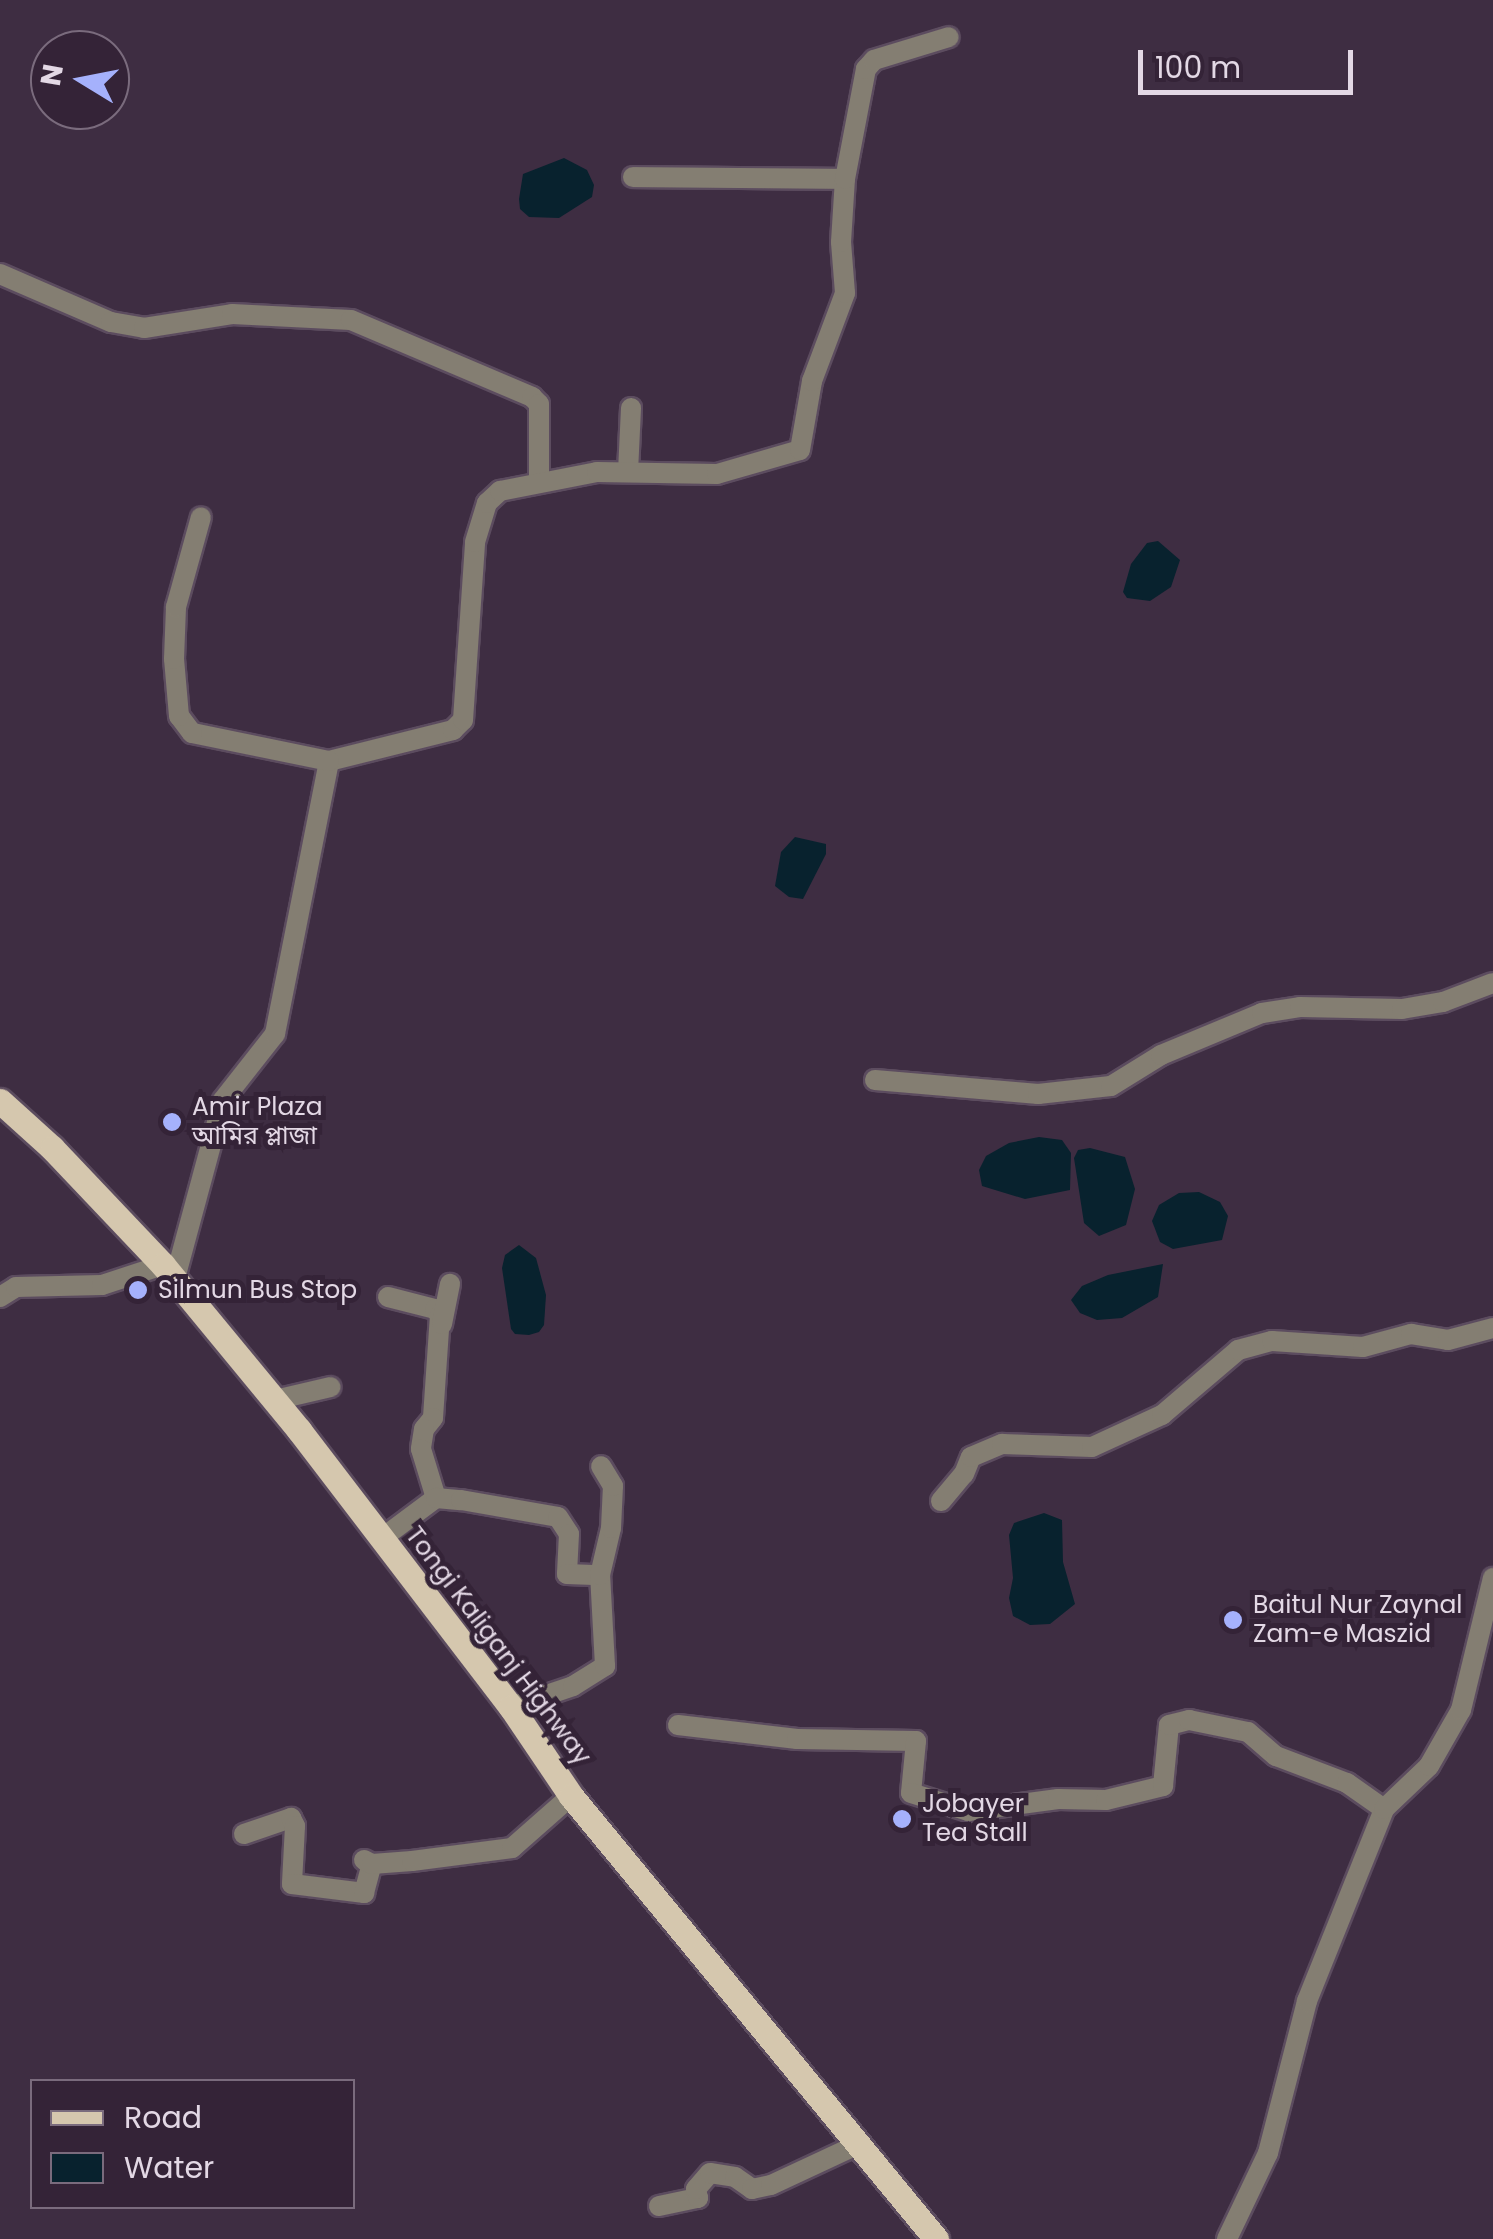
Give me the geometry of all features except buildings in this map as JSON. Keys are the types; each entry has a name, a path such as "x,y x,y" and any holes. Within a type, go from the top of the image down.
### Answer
{"main road":[{"name":"Tongi Kaliganj Highway","path":"0,1101 52,1148 168,1273 274,1400 511,1707 571,1796 936,2239"}],"street":[{"path":"201,517 176,607 174,659 179,716 192,734 329,761 453,730 463,720 470,578 487,503 500,491 538,481 628,472 717,474 800,450 812,381 846,292 842,242 845,180 868,63 949,37"},
{"path":"634,177 845,180"},
{"path":"0,274 112,322 144,328 232,314 351,320 532,397 539,404 538,481"},
{"path":"628,472 631,408"},
{"path":"0,1296 16,1287 102,1285 168,1273 223,1100 276,1034 329,761"},
{"path":"875,1080 1038,1094 1111,1086 1161,1055 1262,1014 1300,1006 1402,1009 1443,1002 1493,983"},
{"path":"436,1498 421,1449 424,1428 432,1418 450,1284"},
{"path":"388,1298 435,1309 442,1324"},
{"path":"941,1501 964,1474 971,1457 1002,1444 1092,1447 1162,1415 1238,1350 1272,1341 1364,1348 1412,1334 1448,1340 1493,1328"},
{"path":"274,1400 332,1387"},
{"path":"511,1707 573,1686 605,1666 600,1575 611,1528 613,1486 601,1466"},
{"path":"381,1539 436,1498 558,1517 568,1534 567,1574 600,1575"},
{"path":"1227,2239 1268,2153 1307,2001 1384,1809 1429,1766 1461,1710 1493,1578"},
{"path":"678,1726 796,1739 916,1741 911,1793 968,1811 1058,1799 1106,1800 1163,1786 1169,1725 1190,1720 1248,1732 1276,1756 1348,1783 1384,1809"},
{"path":"244,1834 291,1818 292,1884 364,1893 368,1862 512,1848 571,1796"},
{"path":"659,2206 698,2198 696,2189 710,2173 736,2177 752,2190 771,2186 859,2144"}],"water":[{"path":"564,158 587,170 594,185 592,197 559,218 529,217 520,209 523,174"},
{"path":"1158,541 1180,560 1171,587 1150,601 1127,598 1123,592 1131,564 1147,543"},
{"path":"795,837 826,844 826,854 803,899 789,897 775,886 781,852"},
{"path":"1039,1137 1062,1140 1071,1153 1070,1190 1025,1199 982,1186 979,1170 986,1156 1009,1143"},
{"path":"1090,1148 1125,1157 1135,1189 1126,1225 1099,1236 1084,1223 1074,1158 1078,1150"},
{"path":"1199,1192 1220,1202 1228,1216 1222,1240 1173,1249 1160,1242 1152,1221 1159,1205 1179,1193"},
{"path":"519,1245 536,1258 546,1295 544,1325 539,1332 529,1335 515,1334 511,1329 502,1268 505,1255"},
{"path":"1163,1264 1158,1297 1122,1318 1097,1320 1080,1313 1071,1300 1082,1286 1108,1275"},
{"path":"1044,1513 1062,1520 1063,1562 1075,1604 1050,1624 1030,1625 1013,1616 1009,1598 1013,1578 1009,1535 1014,1523"}],"place":[{"name":"Amir Plaza আমির প্লাজা","path":"172,1122"},
{"name":"Silmun Bus Stop","path":"138,1290"},
{"name":"Baitul Nur Zaynal Zam-e Maszid","path":"1233,1620"},
{"name":"Jobayer Tea Stall","path":"902,1819"}]}
